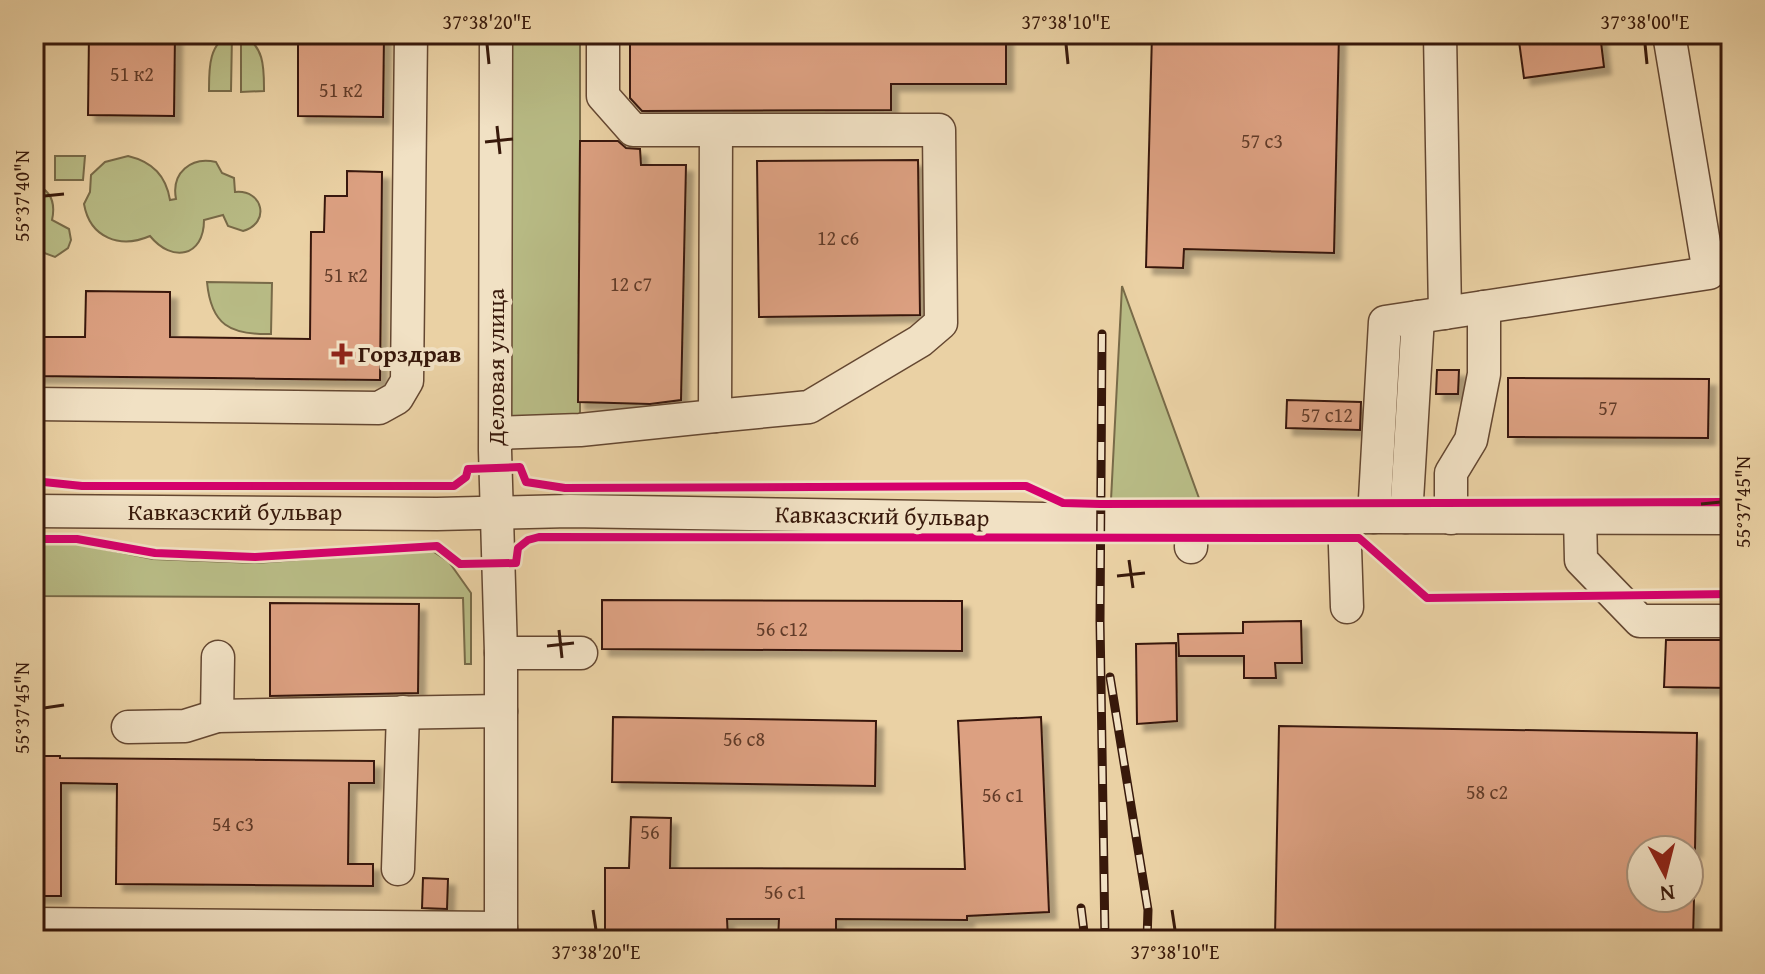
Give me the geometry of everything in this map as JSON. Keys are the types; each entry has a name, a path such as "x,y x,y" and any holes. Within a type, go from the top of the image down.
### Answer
{"street":[{"path":"34,404 379,408 397,398 407,381 396,215 411,34"},
{"name":"Деловая улица","path":"496,34 501,934"},
{"path":"496,433 580,430 809,407 920,341 941,323 939,130 633,130 603,96 603,34"},
{"path":"1347,607 1399,517 1442,313 1440,34"},
{"path":"1399,517 1373,449 1385,322 1709,273 1669,34"},
{"path":"715,416 716,130"},
{"path":"1399,517 1451,473 1471,440 1484,374 1442,313"},
{"name":"Кавказский бульвар","path":"34,511 570,511 1191,533 1399,517 1731,518"},
{"path":"1580,517 1581,560 1640,621 1731,621"},
{"path":"501,653 581,653"},
{"path":"217,716 218,657"},
{"path":"128,727 185,726 217,716 501,711"},
{"path":"398,869 403,712"},
{"path":"34,924 90,932 501,934"}],"green space":[{"path":"511,34 580,34 580,423 524,425 510,415"},
{"path":"232,35 231,91 209,91 214,50 224,38"},
{"path":"241,35 255,45 262,58 264,91 241,92"},
{"path":"55,156 85,156 83,180 55,180"},
{"path":"128,156 145,162 157,171 170,200 176,199 177,181 185,168 198,162 216,162 222,173 234,178 235,192 245,192 257,201 260,207 258,221 243,231 228,226 223,215 204,220 199,242 185,252 177,253 159,245 150,236 128,241 108,238 87,216 84,204 90,192 91,175 105,162"},
{"path":"34,184 51,198 52,220 69,229 71,240 68,248 55,257 39,251 35,244"},
{"path":"207,282 272,283 271,334 244,332 225,324 213,308"},
{"path":"1122,286 1200,501 1111,500"},
{"path":"34,543 74,543 153,559 256,563 431,550 449,562 471,593 471,664 465,664 463,598 34,596"}],"building":[{"path":"89,34 175,34 174,116 88,115"},
{"path":"298,34 384,35 383,117 298,116"},
{"path":"630,34 1006,34 1006,84 891,84 891,110 642,111 630,98"},
{"path":"1152,34 1339,34 1334,253 1184,249 1183,268 1146,267"},
{"path":"1518,34 1600,34 1604,67 1524,78"},
{"path":"580,141 618,141 626,148 640,149 641,165 686,165 681,400 650,404 578,402"},
{"path":"918,160 920,315 759,317 757,161"},
{"path":"347,171 382,172 380,380 34,376 34,337 85,337 86,291 170,292 170,337 310,339 311,232 324,232 325,196 347,196"},
{"path":"1437,370 1459,370 1458,394 1436,394"},
{"path":"1508,378 1709,379 1708,438 1508,437"},
{"path":"1287,400 1361,402 1360,430 1286,428"},
{"path":"602,600 962,601 962,651 602,649"},
{"path":"270,603 419,604 418,693 270,696"},
{"path":"1301,621 1302,663 1275,663 1276,678 1244,678 1244,656 1179,656 1178,634 1243,633 1243,622"},
{"path":"1666,640 1731,640 1731,688 1664,687"},
{"path":"1176,643 1177,721 1137,724 1136,644"},
{"path":"613,717 876,721 875,786 612,782"},
{"path":"1041,717 1049,912 967,916 967,920 836,919 836,940 778,940 779,919 727,919 728,940 605,940 605,868 629,868 631,817 671,818 670,868 965,869 958,721"},
{"path":"1279,726 1697,733 1695,834 1625,834 1625,914 1694,914 1693,940 1275,937"},
{"path":"34,756 374,761 374,783 349,783 348,864 373,864 373,886 116,884 117,784 61,783 61,896 34,896"},
{"path":"423,878 448,879 447,909 422,908"}],"railway":[{"path":"1102,334 1100,621 1105,940"},
{"path":"1110,677 1148,910 1147,940"},
{"path":"1081,908 1085,940"}],"cycle path":[{"path":"34,481 82,486 454,486 466,477 468,469 520,467 526,482 565,488 1026,486 1063,503 1100,504 1724,502 1724,519 1731,518"},
{"path":"34,539 77,539 155,553 255,557 437,546 460,564 516,563 518,548 528,540 539,537 1359,538 1427,598 1731,594"}],"place":[{"name":"Горздрав","path":"342,354"}]}
